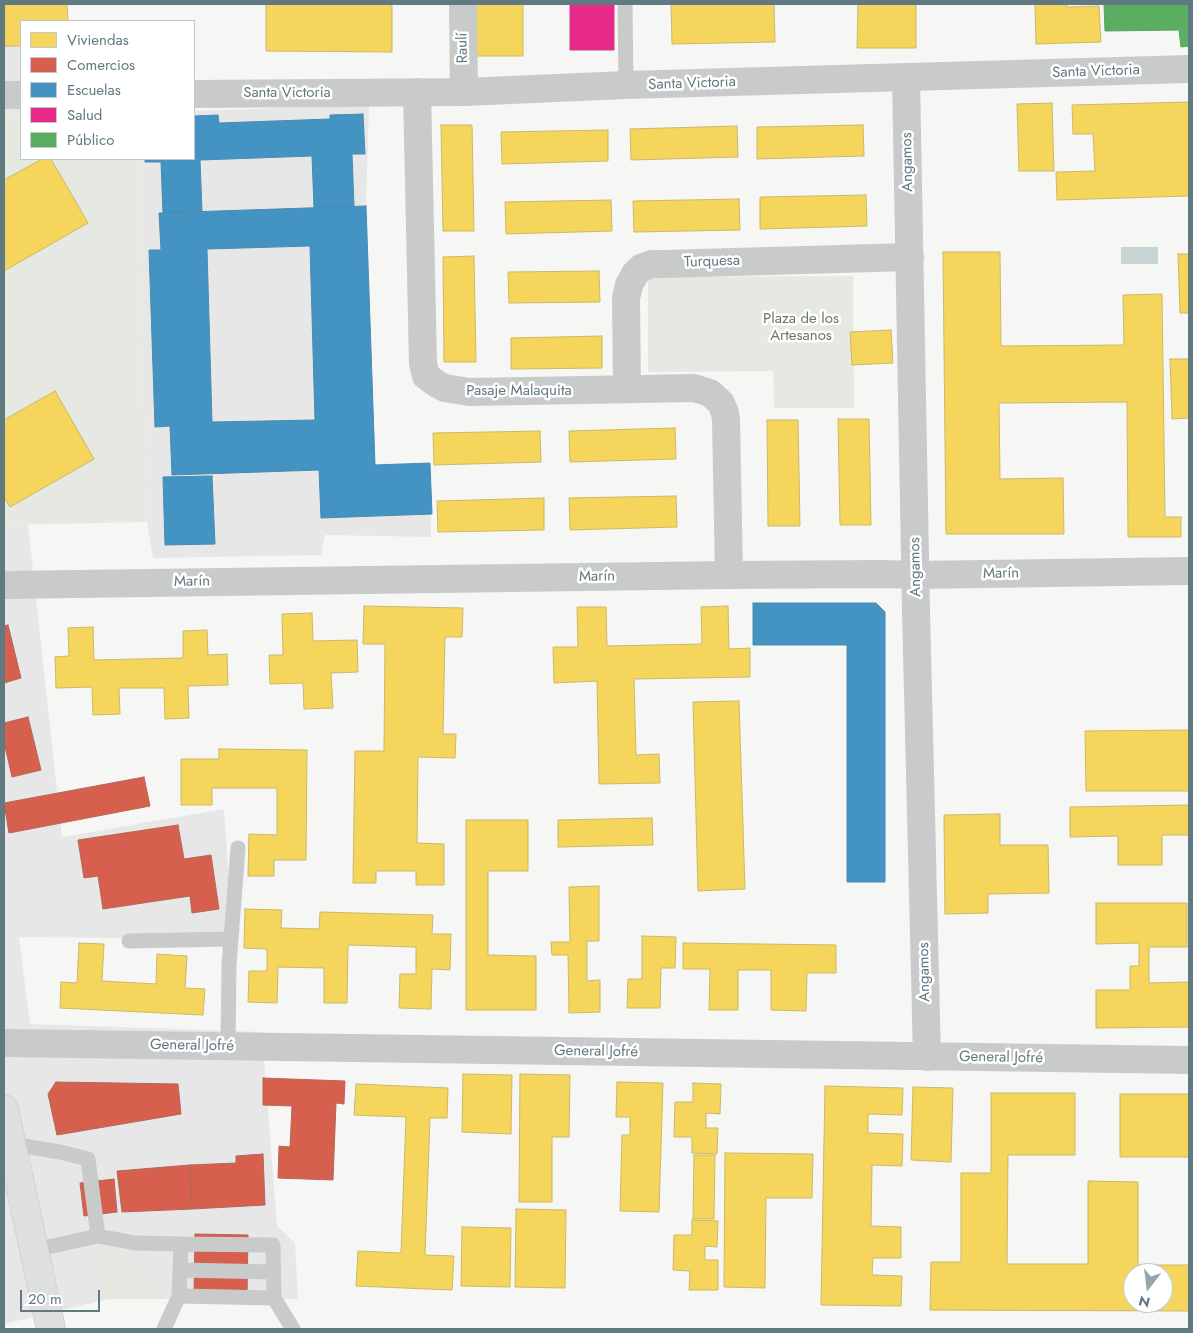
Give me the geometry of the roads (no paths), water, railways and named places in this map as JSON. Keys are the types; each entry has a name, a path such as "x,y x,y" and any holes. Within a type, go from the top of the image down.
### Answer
{"main road":[{"path":"4,1109 51,1329"}],"street":[{"name":"Raulí","path":"463,4 464,92"},
{"name":"Santa Victoria","path":"195,94 464,92 1189,69"},
{"name":"Angamos","path":"906,78 928,1057"},
{"name":"Pasaje Malaquita","path":"417,92 423,363 426,376 445,388 469,392 694,388 710,393 721,403 726,420 729,575"},
{"path":"4,95 20,95"},
{"name":"Turquesa","path":"627,389 626,298 629,285 641,268 663,264 910,257"},
{"name":"Marín","path":"4,585 1189,571"},
{"name":"General Jofré","path":"4,1043 1189,1060"}],"lane":[{"path":"625,4 626,86"},
{"path":"228,1046 228,965 238,848"},
{"path":"128,941 231,939"},
{"path":"11,1144 60,1152 88,1160 98,1236"},
{"path":"34,1250 98,1236 135,1243 273,1245 274,1298 293,1329"},
{"path":"164,1329 179,1296 181,1244"},
{"path":"180,1270 273,1272"},
{"path":"179,1296 274,1298"}],"park label":[{"name":"Plaza de los Artesanos","path":"801,328"}]}
